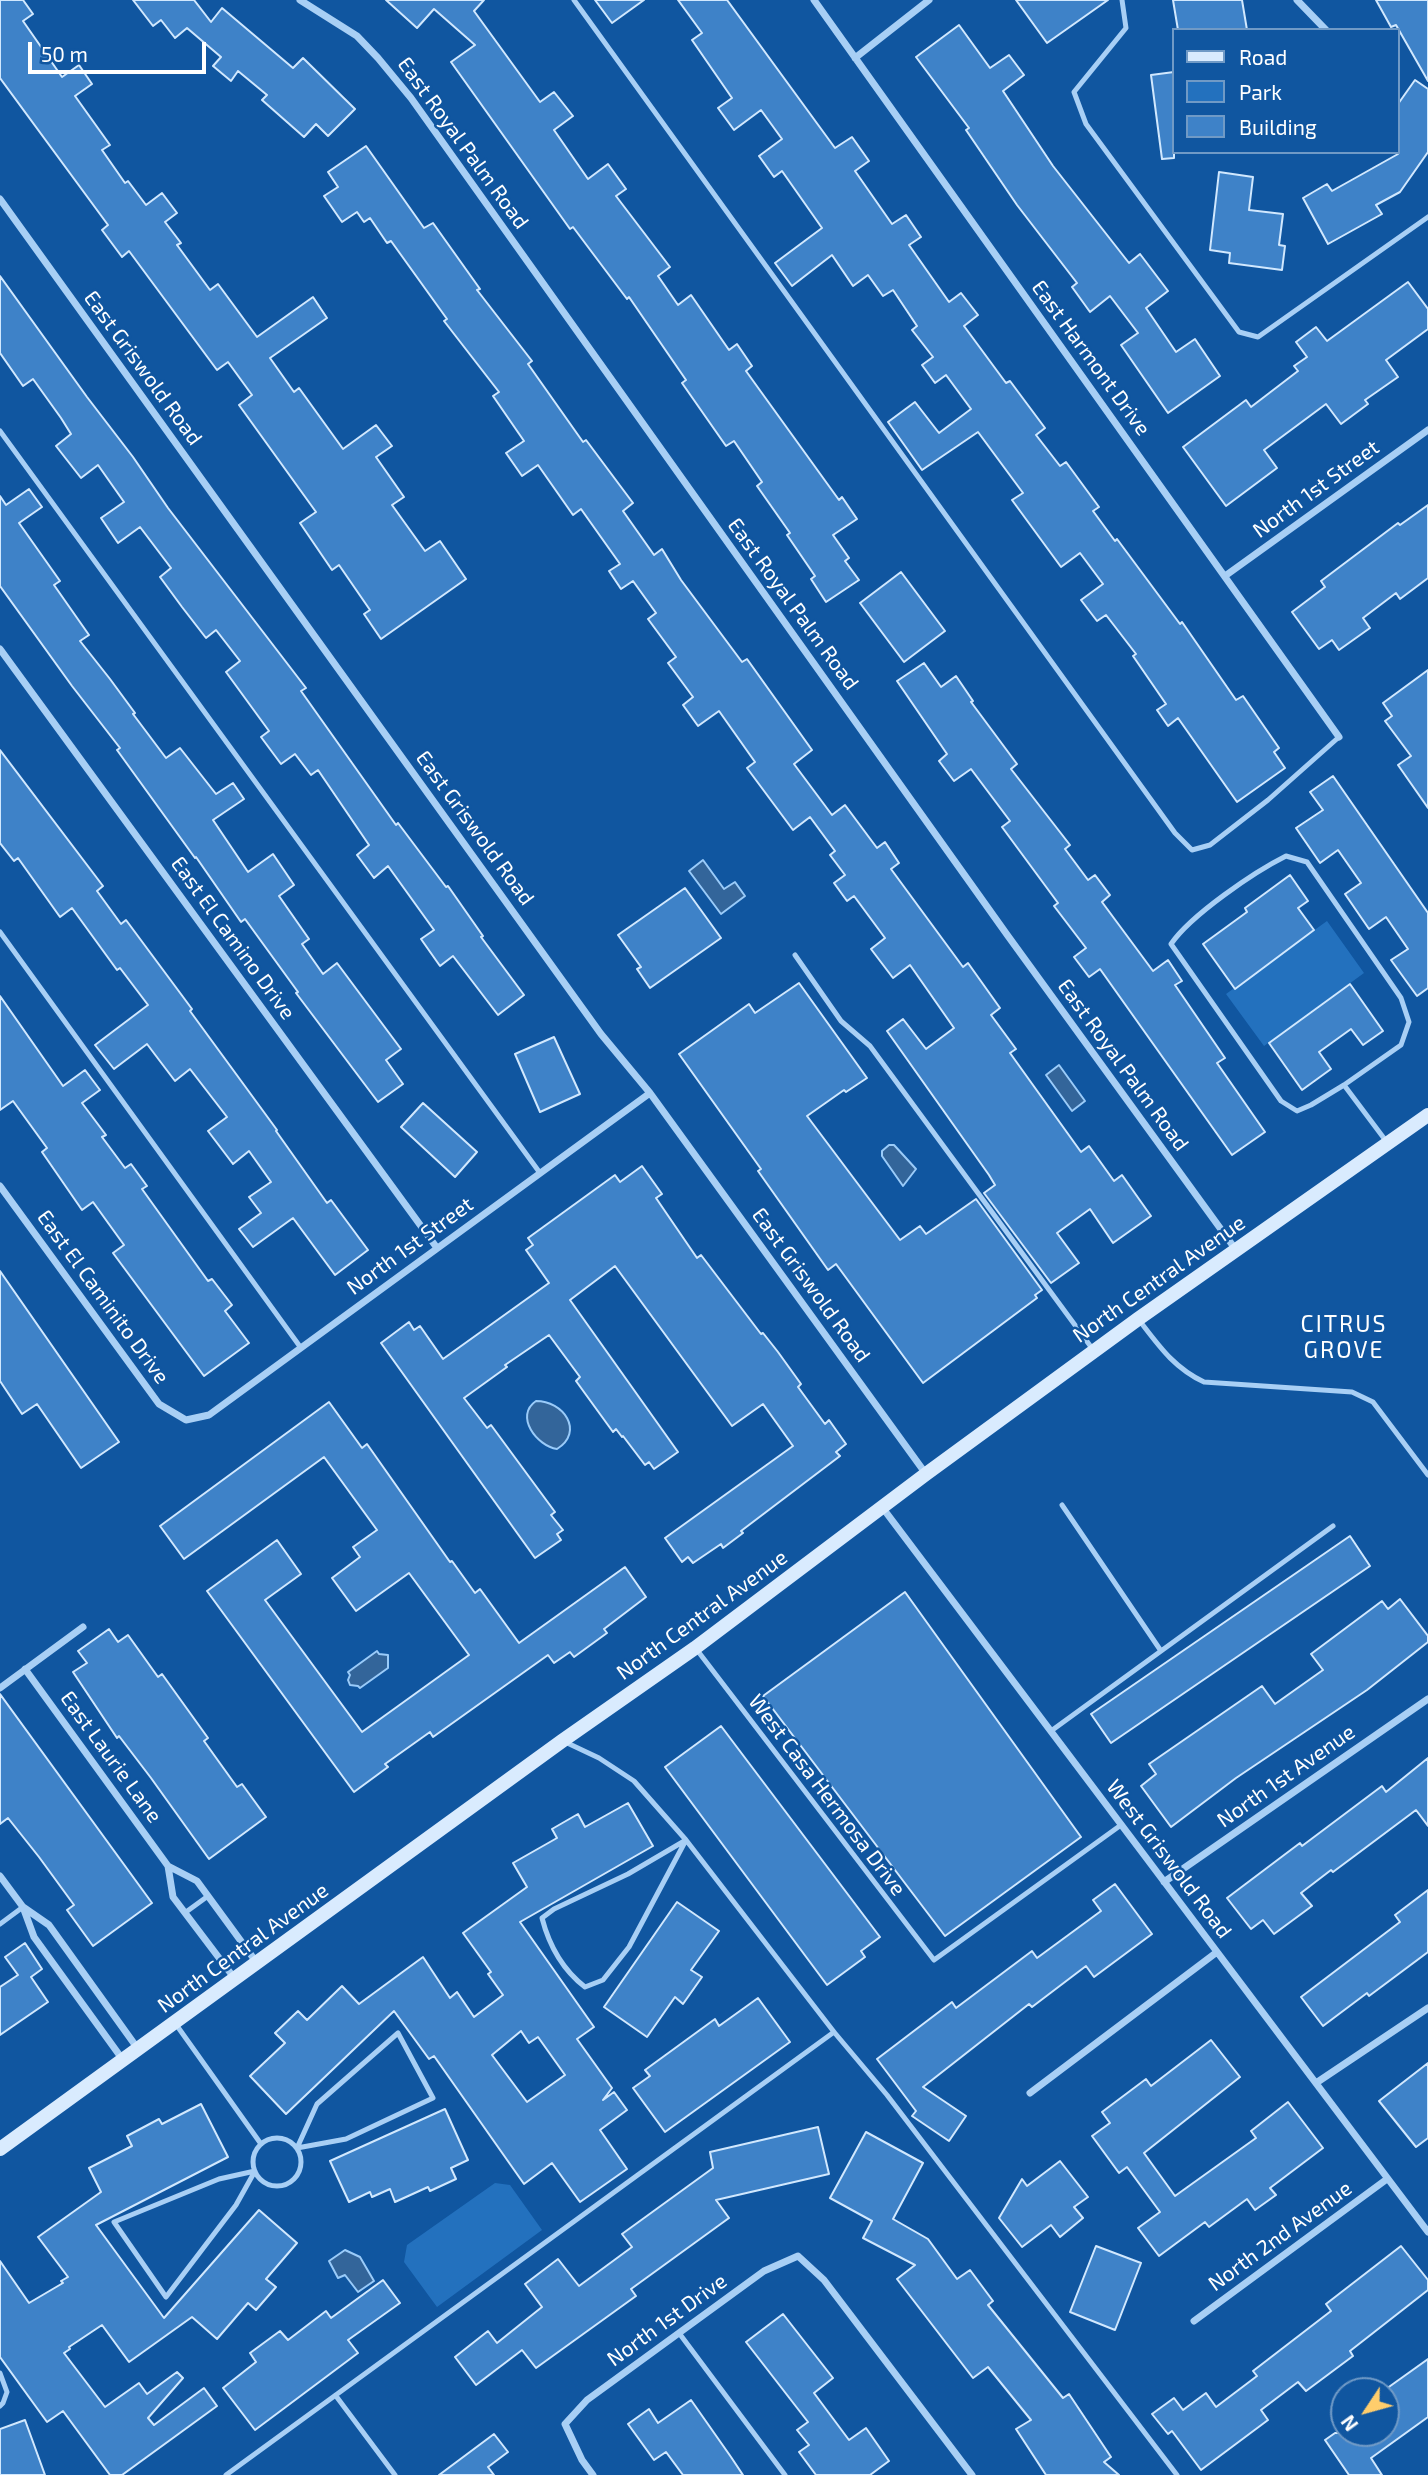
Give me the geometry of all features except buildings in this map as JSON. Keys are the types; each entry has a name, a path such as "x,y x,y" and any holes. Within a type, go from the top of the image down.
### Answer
{"main road":[{"name":"North Central Avenue","path":"0,2148 139,2050 562,1741 695,1648 1138,1319 1428,1115"}],"street":[{"name":"East Royal Palm Road","path":"300,0 357,36 418,108 1000,925 1236,1250"},
{"name":"East Harmont Drive","path":"814,0 1339,737"},
{"path":"855,58 929,0"},
{"path":"1297,0 1324,28"},
{"name":"East Griswold Road","path":"0,199 593,1023 650,1093 926,1474"},
{"name":"North 1st Street","path":"1225,576 1428,430"},
{"name":"East El Camino Drive","path":"0,649 437,1248"},
{"name":"North 1st Street","path":"186,1420 209,1415 650,1093"},
{"name":"East El Caminito Drive","path":"0,1186 159,1404 186,1420"},
{"name":"West Griswold Road","path":"882,1507 1428,2232"},
{"path":"0,1688 83,1628"},
{"name":"East Laurie Lane","path":"25,1669 168,1866 197,1881 257,1963"},
{"name":"North 1st Avenue","path":"1164,1882 1428,1699"},
{"name":"East Laurie Lane","path":"168,1866 173,1897 235,1980"},
{"path":"0,1876 23,1907 34,1937 123,2060"},
{"path":"23,1907 49,1925 139,2050"},
{"path":"1030,2093 1217,1952"},
{"path":"1316,2083 1428,2008"},
{"name":"North 2nd Avenue","path":"1194,2321 1387,2179"},
{"name":"North 1st Drive","path":"593,2475 582,2460 565,2424 587,2400 764,2271 798,2256 824,2280 972,2475"}],"lane":[{"path":"574,0 1175,833 1192,850 1210,845 1268,800 1339,737"},
{"path":"1122,0 1125,28 1074,92 1086,124 1239,332 1258,337 1428,217"},
{"path":"0,431 540,1173"},
{"path":"1286,856 1307,862 1401,998 1409,1022 1401,1045 1344,1085 1297,1111 1281,1101 1171,944 1181,929 1266,866 1286,856"},
{"path":"0,932 301,1348"},
{"path":"795,955 841,1021 870,1046 1094,1351"},
{"path":"1344,1085 1388,1144"},
{"path":"1138,1319 1185,1373 1204,1382 1352,1392 1373,1402 1428,1475"},
{"path":"1062,1505 1161,1651"},
{"path":"1051,1731 1333,1526"},
{"name":"West Casa Hermosa Drive","path":"695,1648 934,1961 1121,1825"},
{"path":"562,1741 599,1758 634,1781 686,1840 834,2032 887,2095 1177,2475"},
{"path":"686,1840 629,1947 603,1980 585,1987 572,1977 548,1939 542,1919 554,1909 628,1874 686,1840"},
{"path":"186,1913 208,1896"},
{"path":"0,1924 23,1907"},
{"path":"175,2023 261,2144"},
{"path":"226,2475 834,2032"},
{"path":"398,2034 433,2098 346,2139 297,2148 317,2104 398,2034"},
{"path":"280,2138 297,2148 302,2162 301,2169 292,2182 271,2186 258,2178 254,2156 261,2144 280,2138"},
{"path":"255,2171 236,2205 166,2297 114,2222 219,2179 255,2171"},
{"path":"679,2333 785,2475"},
{"path":"0,2373 7,2392 0,2406"},
{"path":"336,2396 395,2475"}],"green space":[{"path":"1327,921 1364,973 1264,1046 1226,994"},
{"path":"495,2183 510,2185 542,2230 437,2307 404,2262 407,2245"}],"shaded area":[{"path":"703,860 724,889 735,882 745,896 721,914 689,871"},
{"path":"1059,1065 1085,1101 1072,1111 1046,1075"},
{"path":"889,1145 894,1145 916,1169 903,1186 882,1156 882,1151"},
{"path":"536,1401 555,1406 567,1418 569,1434 557,1449 542,1442 531,1430 527,1414"},
{"path":"377,1651 379,1654 388,1655 388,1668 360,1688 350,1685 348,1672"},
{"path":"345,2250 360,2257 374,2281 358,2292 345,2275 338,2278 329,2261"}],"district":[{"name":"CITRUS GROVE","path":"1344,1337"}]}
